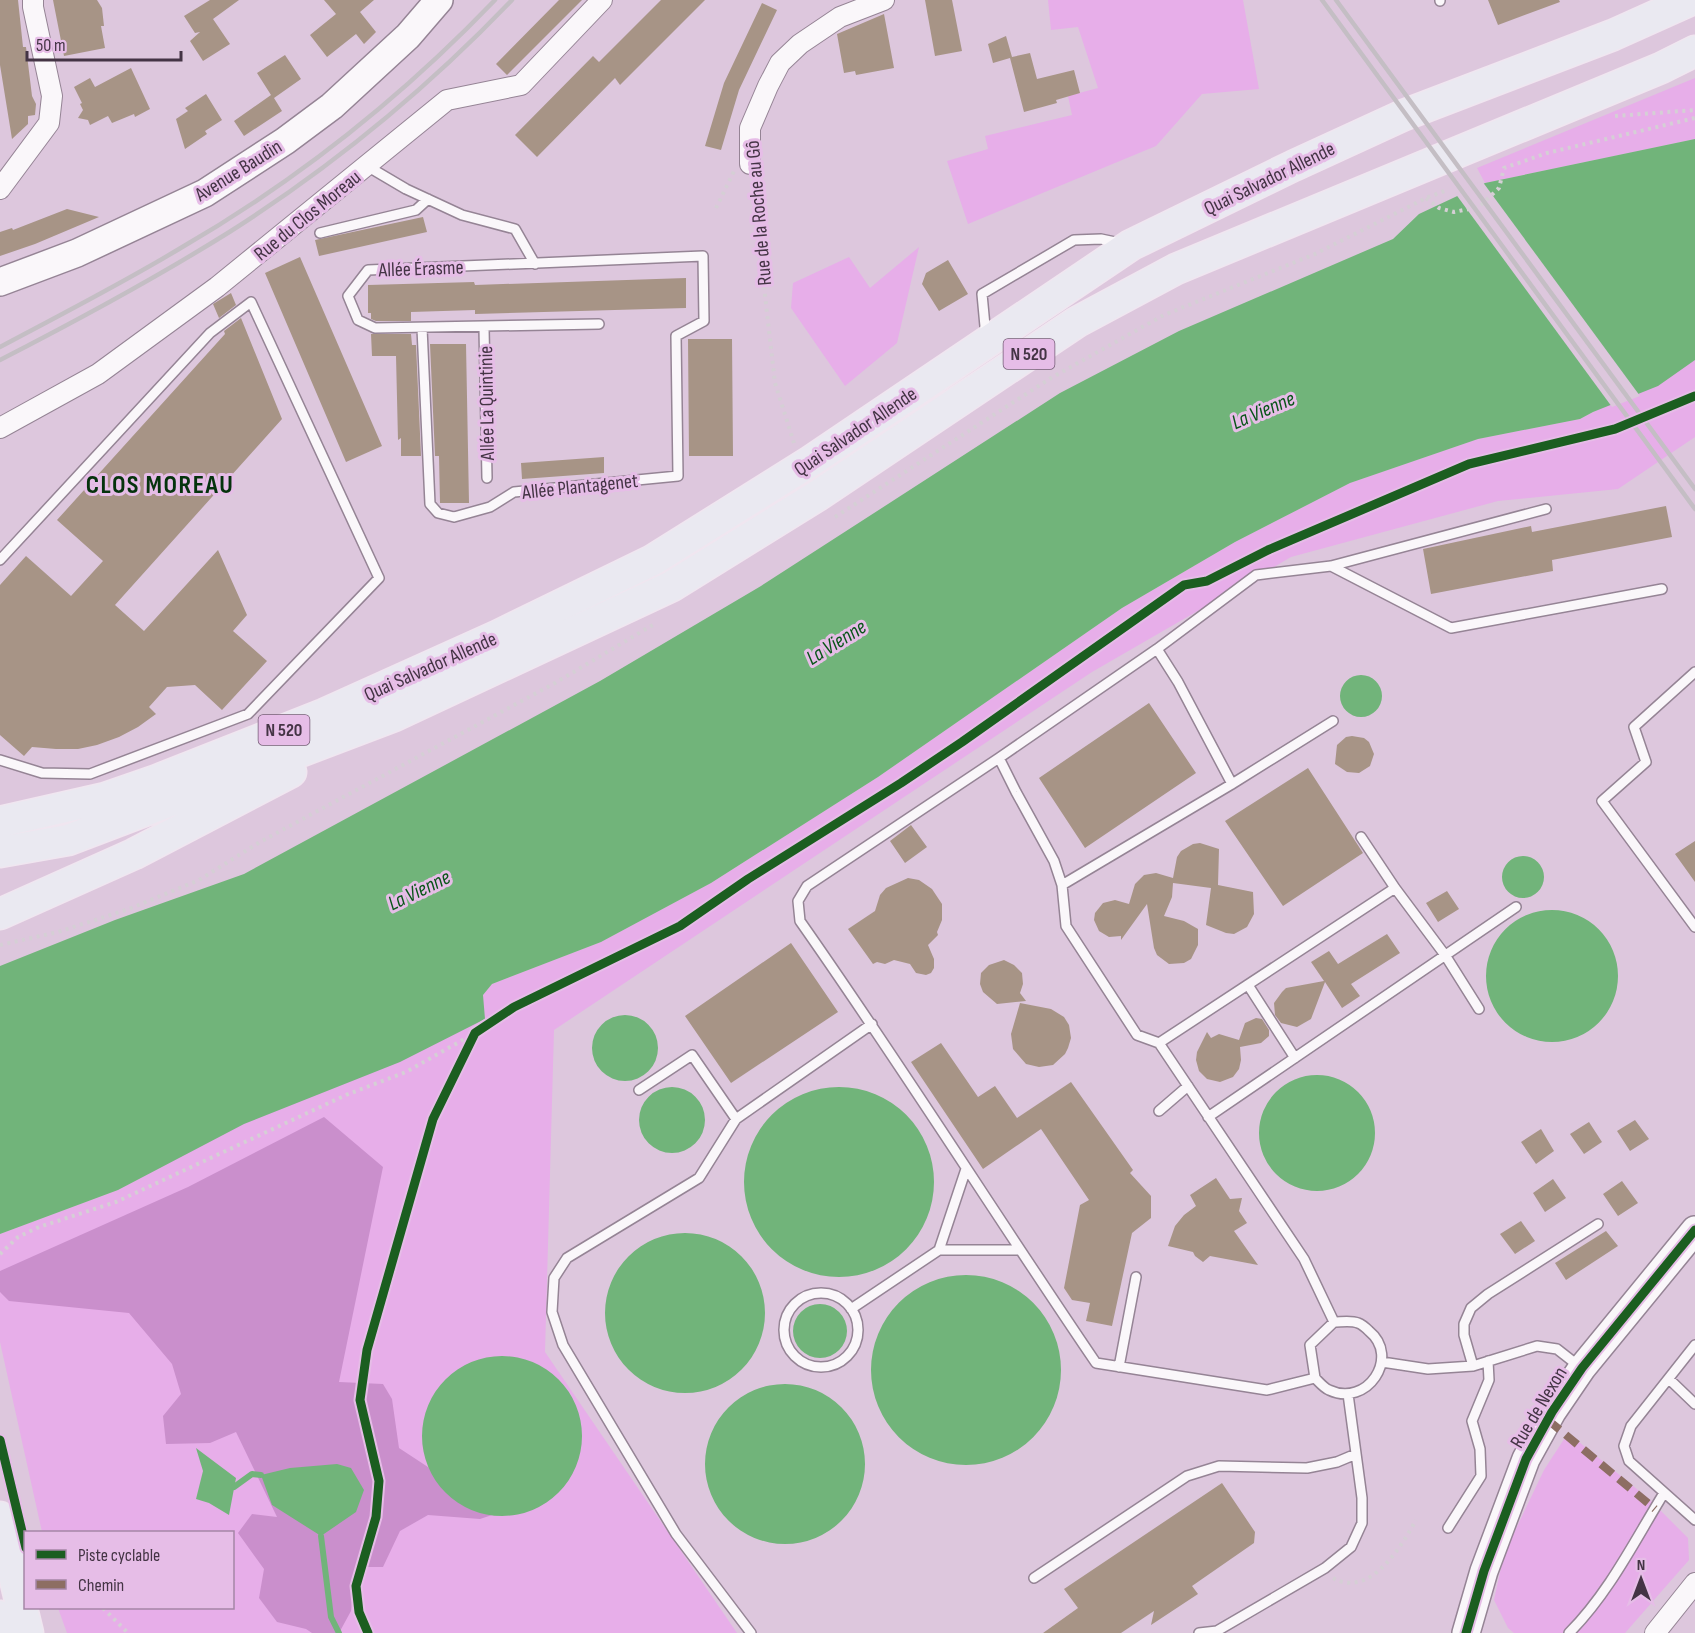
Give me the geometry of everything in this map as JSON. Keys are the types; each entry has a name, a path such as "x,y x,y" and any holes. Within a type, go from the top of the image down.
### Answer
{"main road":[{"name":"Avenue Baudin","path":"0,282 78,253 205,193 285,141 332,106 408,36 439,0"},
{"name":"Quai Salvador Allende","path":"0,822 105,798 157,780 324,714 497,636 653,560 811,461 1131,245 1404,115 1613,35 1691,0"},
{"name":"Quai Salvador Allende","path":"0,852 68,840 394,716 672,586 817,496 1077,322 1176,269 1650,72 1695,51"},
{"path":"0,914 134,854 394,716"},
{"path":"0,803 65,807"},
{"name":"Rue de Nexon","path":"1468,1632 1484,1571 1526,1459 1552,1412 1582,1368 1695,1230"},
{"path":"0,1517 28,1633"},
{"path":"0,1616 5,1633"}],"street":[{"path":"0,189 49,123 52,96 33,0"},
{"name":"Rue du Clos Moreau","path":"0,428 98,374 229,278 447,100 521,85 602,0"},
{"name":"Rue de la Roche au Gô","path":"750,164 750,128 780,63 800,44 840,17 885,0"},
{"path":"1655,1633 1695,1583"}],"lane":[{"path":"367,166 462,215 515,229 535,264"},
{"path":"320,233 416,210 428,199"},
{"path":"986,344 982,294 1074,240 1101,239 1131,245"},
{"name":"Allée Érasme","path":"599,324 484,328 375,328 358,320 348,296 368,270 702,256"},
{"name":"Allée Plantagenet","path":"422,328 430,504 438,513 454,516 490,507 514,492 678,476 676,336 704,321 702,256"},
{"path":"0,560 210,333 251,302 379,578 248,714 90,774 42,773 0,760"},
{"name":"Allée La Quintinie","path":"484,328 487,478"},
{"path":"1315,1378 1267,1390 1096,1363 1019,1250 872,1024 800,921 798,901 807,886 1157,649 1256,575 1331,566 1546,509"},
{"path":"1331,566 1451,628 1662,589"},
{"path":"1157,649 1178,681 1232,784"},
{"path":"1695,672 1634,727 1646,762 1602,801 1695,927"},
{"path":"1062,885 1333,721"},
{"path":"999,758 1054,861 1062,885 1066,926 1137,1035 1159,1043 1304,1259 1334,1322"},
{"path":"1361,837 1395,888 1445,955 1479,1010"},
{"path":"1159,1043 1395,888"},
{"path":"1208,1117 1516,907"},
{"path":"1248,985 1295,1058"},
{"path":"751,1633 676,1534 563,1345 552,1312 554,1278 567,1258 699,1178 736,1119 872,1024"},
{"path":"639,1090 692,1054 736,1119"},
{"path":"1159,1111 1188,1086"},
{"path":"939,1250 966,1169"},
{"path":"1473,1366 1464,1335 1464,1324 1471,1308 1488,1294 1598,1224"},
{"path":"851,1309 939,1250 1019,1250"},
{"path":"1119,1367 1136,1277"},
{"path":"818,1293 831,1294 851,1309 857,1320 858,1333 854,1346 847,1356 836,1363 823,1366 811,1365 799,1359 790,1350 785,1338 784,1326 788,1313 795,1303 806,1296 818,1293"},
{"path":"1334,1322 1358,1323 1377,1338 1382,1362 1376,1378 1364,1389 1347,1394 1329,1390 1315,1378 1310,1345 1334,1322"},
{"path":"1695,1345 1631,1426 1624,1446 1629,1461 1695,1520"},
{"path":"1382,1362 1428,1369 1473,1366 1537,1346 1557,1349 1582,1368"},
{"path":"1448,1528 1481,1476 1480,1449 1472,1421 1489,1380 1488,1361"},
{"path":"1669,1379 1695,1404"},
{"path":"1199,1633 1217,1631 1325,1568 1351,1547 1362,1523 1362,1498 1347,1394"},
{"path":"1034,1578 1187,1476 1219,1466 1306,1468 1337,1462 1356,1454"},
{"path":"1569,1633 1584,1618 1618,1570 1664,1493"}],"path":[{"path":"1607,116 1695,111"},
{"path":"1426,198 1439,208 1454,212 1479,207 1500,188 1504,168 1547,153 1695,118"},
{"path":"716,208 735,168 750,164"},
{"path":"0,1254 18,1238 39,1227 116,1202 346,1095 406,1072 514,1007"},
{"path":"368,1633 358,1612 356,1586 376,1517 379,1481 360,1400 368,1350 433,1119 475,1032"},
{"path":"1325,1568 1330,1576 1339,1582 1350,1584 1361,1582 1373,1575 1401,1548 1416,1520"},
{"path":"104,1609 128,1633"}],"shaded area":[{"path":"1048,0 1243,0 1259,89 1202,94 1156,146 968,224 947,161 988,149 985,136 1072,115 1068,96 1098,88 1078,27 1051,30"},
{"path":"1695,78 1695,139 1485,183 1477,168"},
{"path":"919,247 897,343 845,386 791,308 793,283 849,257 870,288"},
{"path":"1695,360 1695,437 1618,489 1498,501 1291,557 1092,672 554,1030 545,1352 737,1633 67,1633 58,1609 234,1609 234,1531 42,1531 0,1342 0,1234 118,1190 483,995 492,984 601,942 711,883 878,777 1122,608 1235,542 1350,483 1478,439 1580,419"},
{"path":"324,1117 383,1167 339,1382 383,1384 392,1399 399,1448 463,1490 504,1511 480,1519 428,1515 400,1531 383,1567 356,1567 351,1611 339,1633 312,1633 306,1629 277,1622 259,1598 264,1569 238,1533 252,1514 277,1517 236,1432 210,1443 166,1444 163,1416 181,1394 172,1364 129,1313 9,1301 0,1292 0,1271 188,1187"},
{"path":"1568,1433 1649,1499 1688,1538 1689,1560 1625,1633 1514,1633 1508,1628 1494,1600 1504,1554 1544,1470"}],"water":[{"name":"La Vienne","path":"1695,139 1695,360 1658,386 1580,419 1478,439 1350,483 1235,542 1122,608 878,777 711,883 601,942 492,984 483,995 485,1019 400,1062 244,1124 118,1190 0,1234 0,966 115,920 244,874 600,681 761,586 1060,393 1179,331 1393,239 1419,214 1485,183"},
{"path":"1361,675 1376,681 1382,696 1376,711 1361,717 1346,711 1340,696 1346,681"},
{"path":"1523,856 1538,862 1544,877 1538,892 1523,898 1508,892 1502,877 1508,862"},
{"path":"1552,910 1577,915 1599,929 1613,951 1618,976 1613,1001 1599,1023 1577,1037 1552,1042 1527,1037 1505,1023 1491,1001 1486,976 1491,951 1505,929 1527,915"},
{"path":"631,1015 649,1024 656,1035 658,1048 656,1061 649,1072 638,1079 619,1081 601,1072 594,1061 592,1042 601,1024 612,1017"},
{"path":"1317,1075 1339,1079 1358,1092 1371,1111 1375,1133 1371,1155 1358,1174 1339,1187 1317,1191 1295,1187 1276,1174 1263,1155 1259,1133 1263,1111 1276,1092 1295,1079"},
{"path":"665,1087 679,1087 691,1092 700,1101 705,1120 703,1133 696,1144 679,1153 665,1153 653,1148 644,1139 639,1127 639,1113 644,1101 653,1092"},
{"path":"830,1087 848,1087 884,1098 906,1115 918,1129 927,1146 934,1182 927,1218 918,1235 906,1249 884,1266 867,1273 848,1277 830,1277 794,1266 772,1249 760,1235 748,1210 744,1191 744,1173 755,1137 772,1115 786,1103 811,1091"},
{"path":"685,1233 701,1234 716,1239 730,1246 742,1256 752,1268 759,1282 764,1297 764,1329 759,1344 752,1358 742,1370 730,1380 716,1387 701,1392 685,1393 669,1392 654,1387 640,1380 628,1370 618,1358 611,1344 606,1329 605,1313 606,1297 611,1282 618,1268 628,1256 640,1246 654,1239 669,1234"},
{"path":"966,1275 993,1279 1019,1291 1033,1303 1045,1317 1057,1343 1061,1370 1057,1397 1045,1423 1033,1437 1019,1449 993,1461 966,1465 939,1461 913,1449 899,1437 887,1423 875,1397 871,1370 875,1343 887,1317 899,1303 913,1291 939,1279"},
{"path":"820,1304 830,1306 839,1312 845,1321 847,1331 845,1341 839,1350 830,1356 820,1358 810,1356 801,1350 795,1341 793,1331 795,1321 801,1312 810,1306"},
{"path":"502,1356 518,1357 533,1362 547,1369 559,1379 569,1391 576,1405 581,1420 581,1452 576,1467 569,1481 559,1493 547,1503 533,1510 518,1515 502,1516 486,1515 471,1510 457,1503 445,1493 435,1481 428,1467 423,1452 422,1436 423,1420 428,1405 435,1391 445,1379 457,1369 471,1362 486,1357"},
{"path":"785,1384 801,1385 816,1390 830,1397 842,1407 852,1419 859,1433 864,1448 864,1480 859,1495 852,1509 842,1521 830,1531 816,1538 801,1543 785,1544 769,1543 754,1538 740,1531 728,1521 718,1509 711,1495 706,1480 705,1464 706,1448 711,1433 718,1419 728,1407 740,1397 754,1390 769,1385"},
{"path":"196,1448 236,1478 229,1515 209,1503 196,1499 203,1471"},
{"path":"337,1464 351,1468 364,1490 356,1512 321,1536 272,1505 261,1475 290,1468"}],"pier":[{"path":"1482,181 1640,396 1612,407 1455,193"}],"building":[{"path":"0,0 18,0 23,47 26,47 32,96 36,104 35,115 28,116 28,124 12,139 0,65"},
{"path":"53,0 97,0 102,8 104,26 101,26 105,48 64,56"},
{"path":"210,0 239,0 213,19 230,44 203,61 190,41 200,32 195,33 184,16"},
{"path":"324,0 374,0 360,12 376,32 364,44 356,34 327,57 310,35 336,14"},
{"path":"559,0 582,0 507,75 496,64"},
{"path":"661,0 705,0 620,85 615,78 537,157 515,135 593,56 599,62"},
{"path":"925,0 952,0 962,51 935,56"},
{"path":"1488,0 1559,0 1560,2 1498,25"},
{"path":"762,3 777,10 739,90 721,150 705,146 724,83"},
{"path":"884,14 894,68 856,75 855,71 844,73 837,34"},
{"path":"1006,36 1012,57 1030,53 1037,79 1074,70 1080,93 1056,100 1057,103 1024,112 1010,58 993,63 988,44"},
{"path":"285,55 301,79 274,98 282,111 244,136 234,121 271,95 257,73"},
{"path":"131,68 150,109 135,117 134,114 112,123 108,116 90,125 88,120 78,118 83,110 74,87 90,78 95,87"},
{"path":"206,94 222,120 205,131 207,134 185,149 176,119 188,111 185,108"},
{"path":"67,209 99,217 0,256 0,232 12,228 13,230"},
{"path":"423,217 427,232 319,256 315,240"},
{"path":"300,257 382,446 346,462 265,273"},
{"path":"948,260 968,294 939,311 922,284 926,273"},
{"path":"686,278 686,308 475,314 475,310 411,312 411,321 376,321 371,319 371,313 368,313 368,285 474,282 475,285"},
{"path":"231,293 236,305 219,318 213,304"},
{"path":"241,318 282,419 115,605 144,631 218,550 247,615 233,631 267,661 222,710 195,685 167,687 149,707 156,714 119,737 78,749 32,747 24,756 0,735 0,585 26,556 71,596 103,561 57,520 225,334 224,331"},
{"path":"371,334 411,334 412,345 416,345 421,456 401,456 401,438 398,440 396,356 372,356"},
{"path":"688,339 732,339 733,456 689,456"},
{"path":"430,344 466,344 469,503 440,503 439,456 435,456"},
{"path":"604,457 604,473 522,479 521,463"},
{"path":"1666,506 1672,537 1552,560 1553,571 1431,594 1423,549 1531,526 1532,532"},
{"path":"1149,703 1196,773 1085,848 1039,778"},
{"path":"1346,737 1364,738 1369,742 1374,754 1370,766 1359,773 1347,772 1335,764 1337,745"},
{"path":"1308,768 1363,853 1283,906 1225,821"},
{"path":"911,825 927,847 905,863 890,841"},
{"path":"1695,841 1695,882 1675,854"},
{"path":"1200,843 1219,849 1218,885 1253,892 1254,914 1247,927 1234,934 1206,925 1211,888 1173,883 1172,897 1164,916 1184,921 1198,929 1198,945 1191,959 1184,963 1169,964 1157,955 1147,904 1121,940 1121,936 1109,937 1099,931 1094,920 1095,913 1103,903 1115,900 1129,904 1135,884 1144,875 1156,873 1173,878 1177,857 1181,851"},
{"path":"908,878 919,880 932,889 942,904 942,920 938,935 928,945 934,959 934,968 926,975 916,973 910,964 894,960 885,964 877,962 873,964 848,929 875,911 880,895 886,888"},
{"path":"1447,891 1459,909 1438,922 1426,903"},
{"path":"1387,934 1400,953 1351,984 1360,996 1342,1008 1325,982 1311,1019 1297,1027 1281,1023 1275,1015 1274,1003 1286,988 1324,981 1311,962 1329,951 1338,964"},
{"path":"791,943 838,1012 731,1083 685,1016"},
{"path":"1004,960 1014,965 1022,973 1023,984 1020,993 1026,1001 997,1004 983,992 980,984 981,973 989,965"},
{"path":"1020,1003 1051,1009 1064,1017 1069,1025 1071,1038 1068,1048 1053,1065 1039,1067 1026,1064 1013,1049 1011,1034"},
{"path":"1256,1018 1262,1019 1269,1030 1269,1036 1261,1043 1240,1047 1239,1069 1233,1077 1220,1082 1207,1079 1199,1071 1196,1060 1197,1052 1207,1032 1211,1038 1219,1034 1239,1040 1245,1023"},
{"path":"941,1043 978,1097 995,1086 1017,1118 1071,1082 1133,1170 1130,1173 1151,1196 1151,1218 1132,1233 1112,1326 1086,1321 1090,1303 1072,1300 1064,1288 1080,1205 1089,1200 1041,1129 983,1169 911,1062"},
{"path":"1635,1120 1649,1139 1630,1151 1617,1131"},
{"path":"1589,1122 1602,1142 1584,1154 1570,1134"},
{"path":"1541,1129 1554,1151 1536,1164 1521,1142"},
{"path":"1216,1178 1230,1199 1242,1198 1239,1211 1247,1223 1234,1231 1258,1265 1210,1256 1203,1262 1193,1252 1168,1246 1175,1226 1196,1206 1190,1195"},
{"path":"1553,1179 1566,1198 1545,1212 1533,1193"},
{"path":"1622,1181 1638,1203 1618,1216 1603,1194"},
{"path":"1521,1221 1535,1241 1515,1254 1500,1234"},
{"path":"1606,1231 1618,1246 1566,1280 1555,1263"},
{"path":"1222,1483 1255,1532 1254,1543 1192,1586 1198,1594 1151,1625 1154,1611 1121,1633 1043,1633 1078,1608 1064,1589"}],"waterway":[{"path":"234,1487 252,1474 261,1475"},
{"path":"321,1536 331,1617 339,1633"}],"railway":[{"path":"0,347 157,262 222,223 306,166 423,70 495,0"},
{"path":"0,360 174,265 231,231 306,180 343,153 413,95 512,0"},
{"path":"1322,0 1695,509"},
{"path":"1336,0 1695,489"}],"marked path":[{"path":"1548,1420 1655,1509"}],"cycle path":[{"path":"368,1633 359,1612 356,1586 376,1517 379,1481 360,1400 367,1350 433,1119 475,1033 514,1007 680,926 748,879 962,742 1184,585 1207,581 1268,550 1469,464 1615,429 1695,396"},
{"path":"1466,1633 1484,1571 1526,1459 1552,1412 1582,1368 1695,1230"},
{"path":"0,1440 24,1540"}],"district":[{"name":"CLOS MOREAU","path":"160,484"}]}
